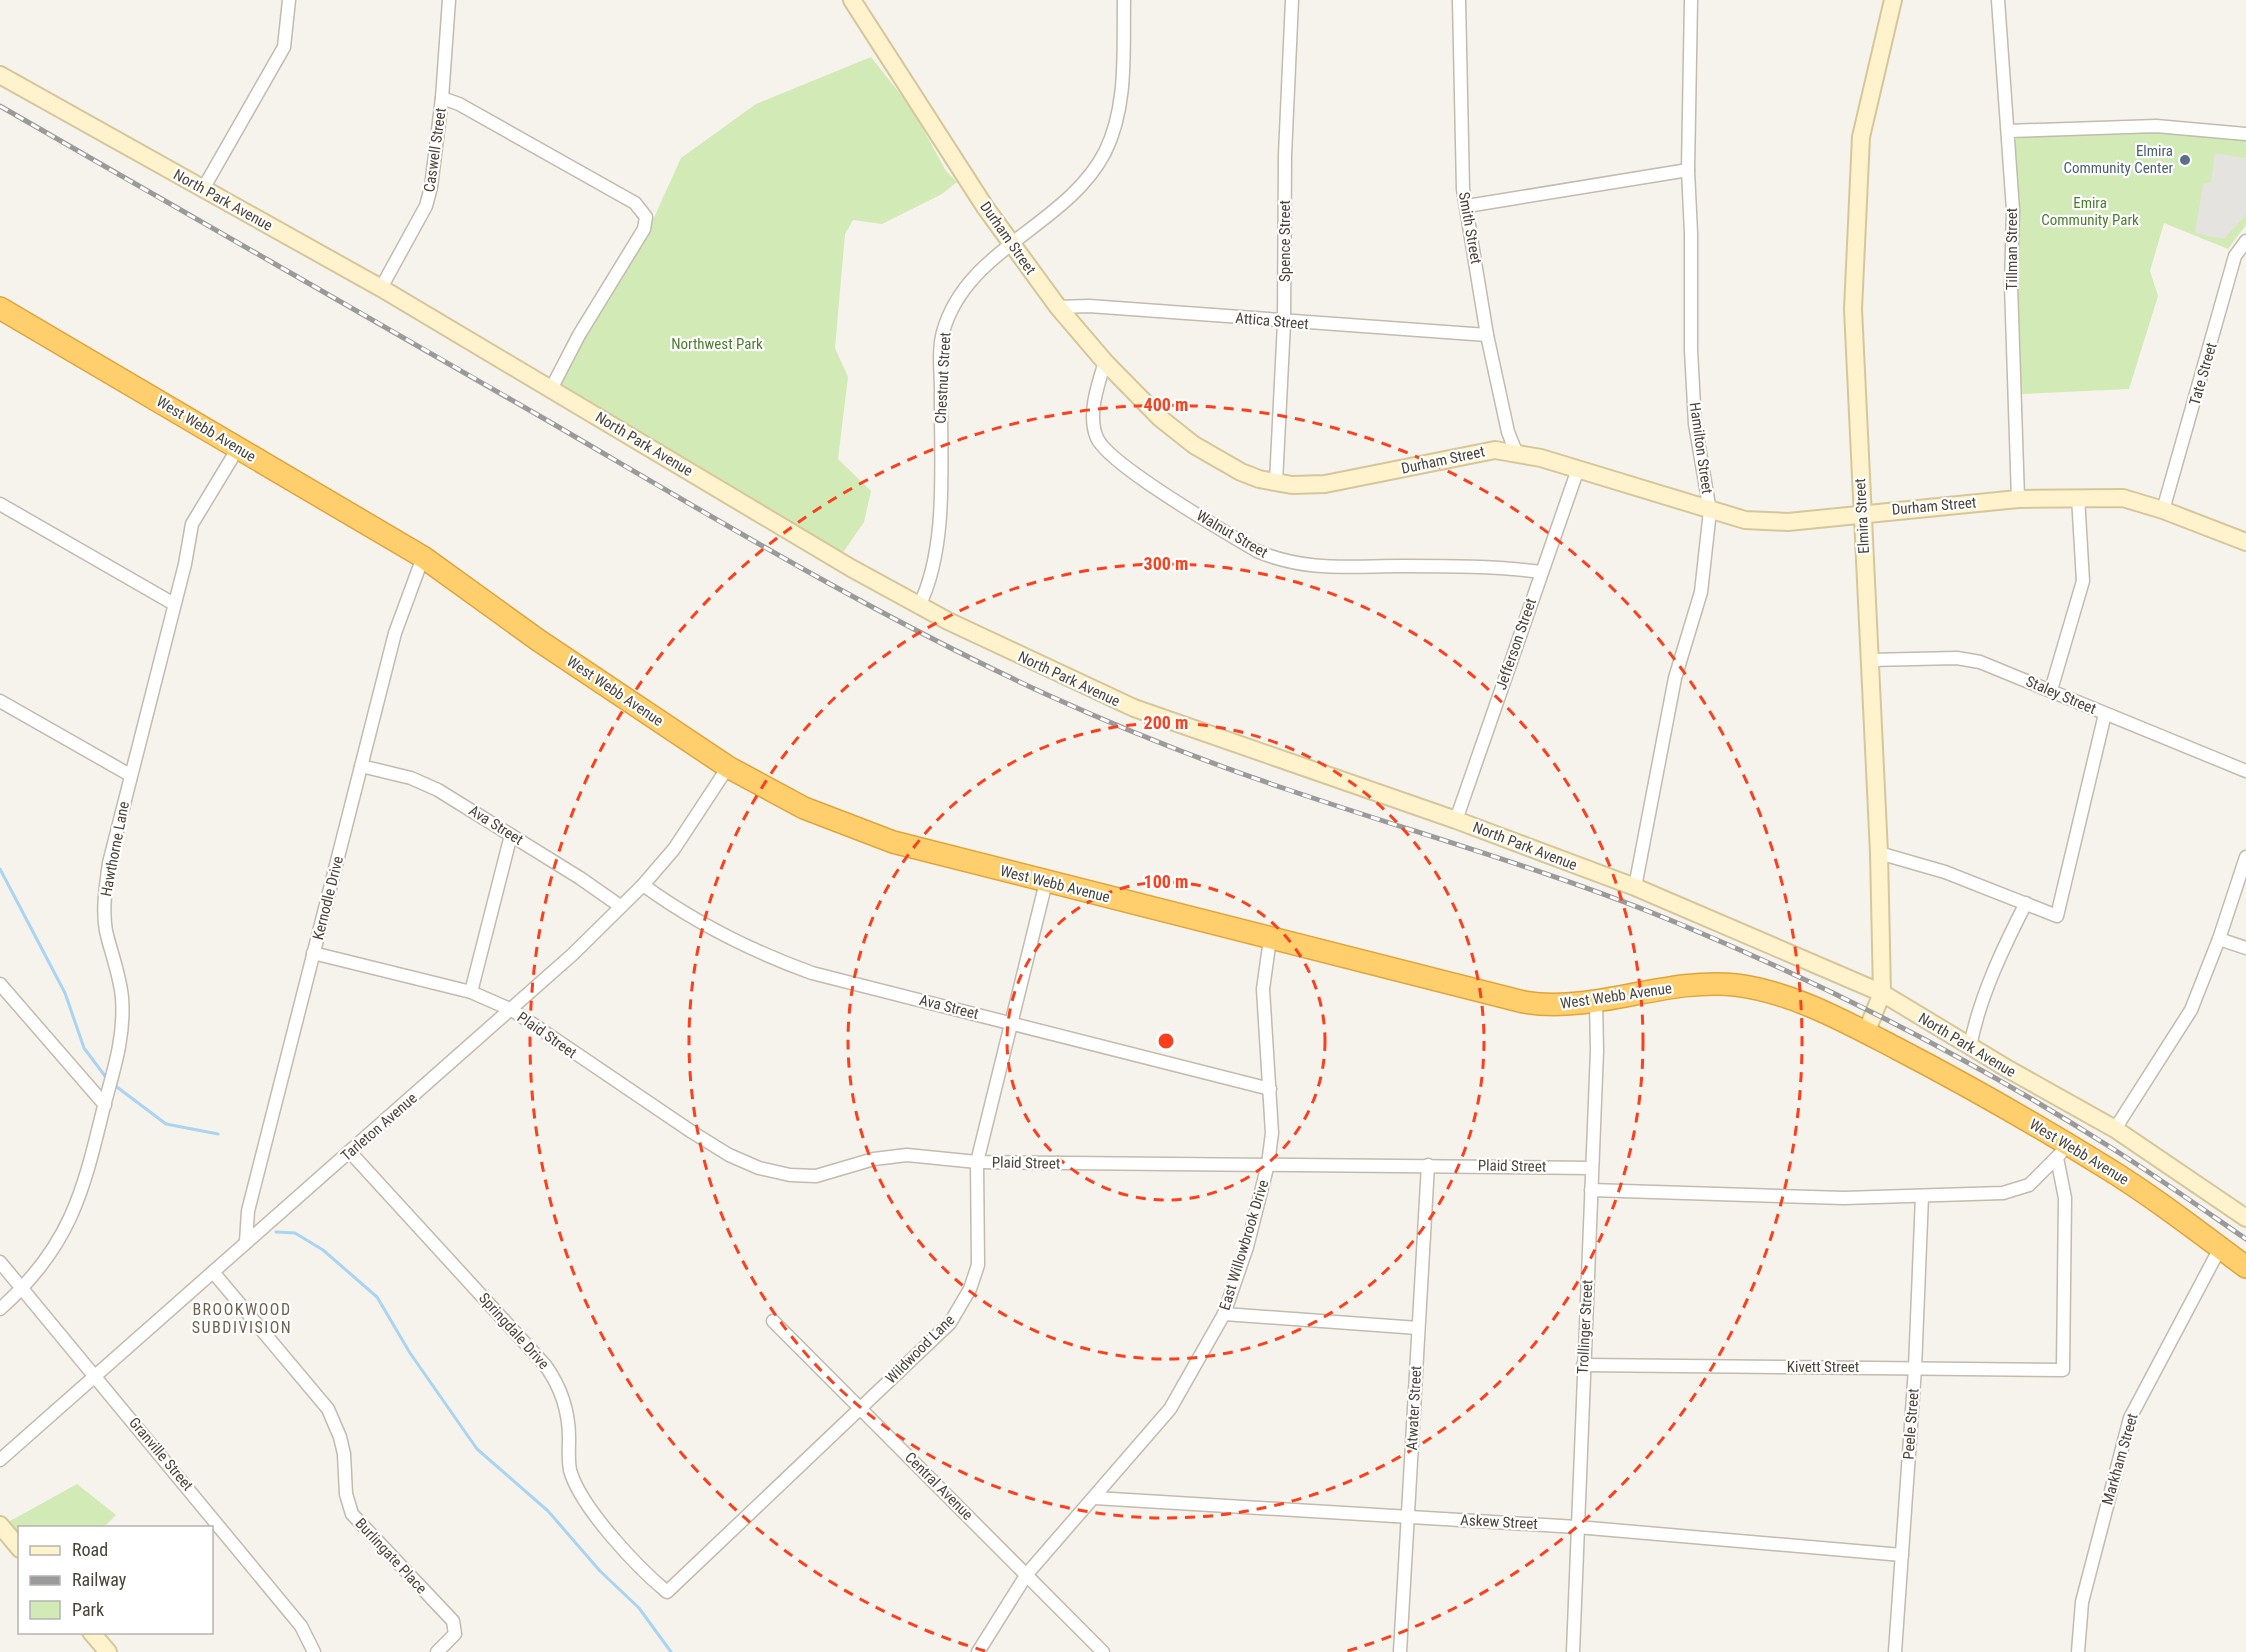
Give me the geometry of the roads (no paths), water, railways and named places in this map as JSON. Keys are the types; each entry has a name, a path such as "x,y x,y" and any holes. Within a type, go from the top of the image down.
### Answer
{"highway":[{"name":"West Webb Avenue","path":"0,308 423,556 538,640 728,767 804,808 857,830 1046,882 1524,1002 1559,1006 1678,987 1735,985 1786,997 1866,1033 2063,1151 2178,1216 2246,1267"}],"street":[{"path":"203,189 284,47 289,0"},
{"name":"Caswell Street","path":"381,288 426,206 434,174 449,0"},
{"name":"Durham Street","path":"852,0 1011,245 1058,307 1146,405 1194,445 1241,472 1292,485 1325,484 1479,452 1516,452 1710,511 1758,522 1788,522 2018,499 2078,497 2135,500 2246,542"},
{"name":"Chestnut Street","path":"920,606 933,571 938,527 943,331 957,298 979,270 1075,191 1105,151 1121,102 1124,0"},
{"name":"Spence Street","path":"1276,482 1284,323 1285,155 1292,0"},
{"name":"Smith Street","path":"1459,0 1461,163 1487,335 1508,432 1516,452"},
{"name":"Hamilton Street","path":"1635,887 1675,678 1701,592 1710,511 1695,423 1690,340 1691,233 1688,170 1691,0"},
{"name":"Elmira Street","path":"1866,1033 1882,993 1879,853 1853,309 1860,136 1893,0"},
{"name":"Tillman Street","path":"1998,0 2013,210 2011,285 2018,499"},
{"name":"North Park Avenue","path":"0,75 381,288 920,606 1015,654 1134,708 1456,820 1635,887 1882,993 1970,1047 2115,1129 2246,1218"},
{"path":"442,98 459,104 635,203 644,213 646,221 644,230 579,336 551,389"},
{"path":"2008,130 2166,126 2246,134"},
{"path":"1467,206 1688,170"},
{"name":"Tate Street","path":"2163,510 2235,256 2246,241"},
{"name":"Attica Street","path":"1058,307 1089,306 1284,323 1487,335"},
{"name":"Walnut Street","path":"1105,362 1093,419 1096,436 1101,445 1120,465 1257,550 1278,560 1310,566 1456,566 1541,572"},
{"name":"Hawthorne Lane","path":"0,1309 23,1289 54,1249 77,1206 105,1105 123,1023 121,990 106,930 104,900 109,863 192,524 238,448"},
{"name":"Jefferson Street","path":"1456,820 1578,469"},
{"path":"2051,690 2083,581 2078,497"},
{"path":"0,504 174,604"},
{"name":"Kernodle Drive","path":"246,1242 248,1211 361,766 400,616 423,556"},
{"name":"Staley Street","path":"1869,660 1971,660 2051,690 2246,771"},
{"path":"0,701 130,775"},
{"path":"1879,853 1945,872 2058,916 2105,714"},
{"name":"Ava Street","path":"361,766 411,778 429,786 511,834 620,906"},
{"name":"Tarleton Avenue","path":"0,1460 512,1010 643,885 694,822 728,767"},
{"path":"471,992 511,834"},
{"path":"2115,1129 2191,1010 2219,939 2246,857"},
{"name":"Wildwood Lane","path":"667,1592 950,1323 970,1288 978,1265 979,1249 977,1162 1046,882"},
{"name":"Ava Street","path":"643,885 661,898 729,936 782,962 812,973 1270,1089"},
{"path":"1970,1047 1974,1024 2012,931 2026,903"},
{"name":"East Willowbrook Drive","path":"978,1652 1027,1574 1170,1409 1224,1314 1247,1246 1268,1164 1272,1133 1263,989 1270,939"},
{"path":"2219,939 2246,948"},
{"name":"Plaid Street","path":"313,953 471,992 512,1010 729,1155 759,1168 790,1176 816,1176 874,1159 907,1155 977,1162 1591,1168"},
{"path":"0,984 105,1105"},
{"name":"Trollinger Street","path":"1574,1652 1576,1527 1597,1051 1596,1001"},
{"path":"1591,1190 1844,1198 2017,1190 2029,1185 2063,1151"},
{"name":"Kivett Street","path":"1583,1365 2063,1370 2065,1198 2063,1151"},
{"name":"Springdale Drive","path":"350,1152 555,1378 568,1413 570,1469 581,1496 603,1526 667,1592"},
{"name":"Atwater Street","path":"1400,1652 1428,1165"},
{"name":"Peele Street","path":"1895,1652 1915,1368 1923,1196"},
{"name":"Markham Street","path":"2078,1652 2082,1602 2130,1418 2220,1248"},
{"name":"Granville Street","path":"0,1262 301,1626 314,1652"},
{"name":"Burlingate Place","path":"213,1272 328,1409 340,1437 344,1454 347,1504 352,1514 453,1621 455,1634 436,1652"},
{"path":"1224,1314 1418,1328"},
{"name":"Central Avenue","path":"773,1321 1103,1652"},
{"name":"Askew Street","path":"1095,1498 1576,1527 1902,1555"},
{"path":"0,1525 18,1547"},
{"path":"93,1634 108,1652"}],"waterway":[{"path":"0,869 65,993 84,1048 108,1080"},
{"path":"113,1084 166,1124 218,1134"},
{"path":"276,1232 295,1233 323,1250 377,1297 410,1353 477,1449 548,1511 600,1571 639,1608 671,1652"}],"railway":[{"path":"0,106 735,530 922,633 1050,696 1137,734 1286,789 1584,887 1682,925 1792,974 1901,1027 2059,1115 2246,1239"}],"place":[{"name":"Elmira Community Center","path":"2185,160"}],"district":[{"name":"BROOKWOOD SUBDIVISION","path":"242,1318"}],"park label":[{"name":"Emira Community Park","path":"2090,212"},
{"name":"Northwest Park","path":"717,344"}]}
